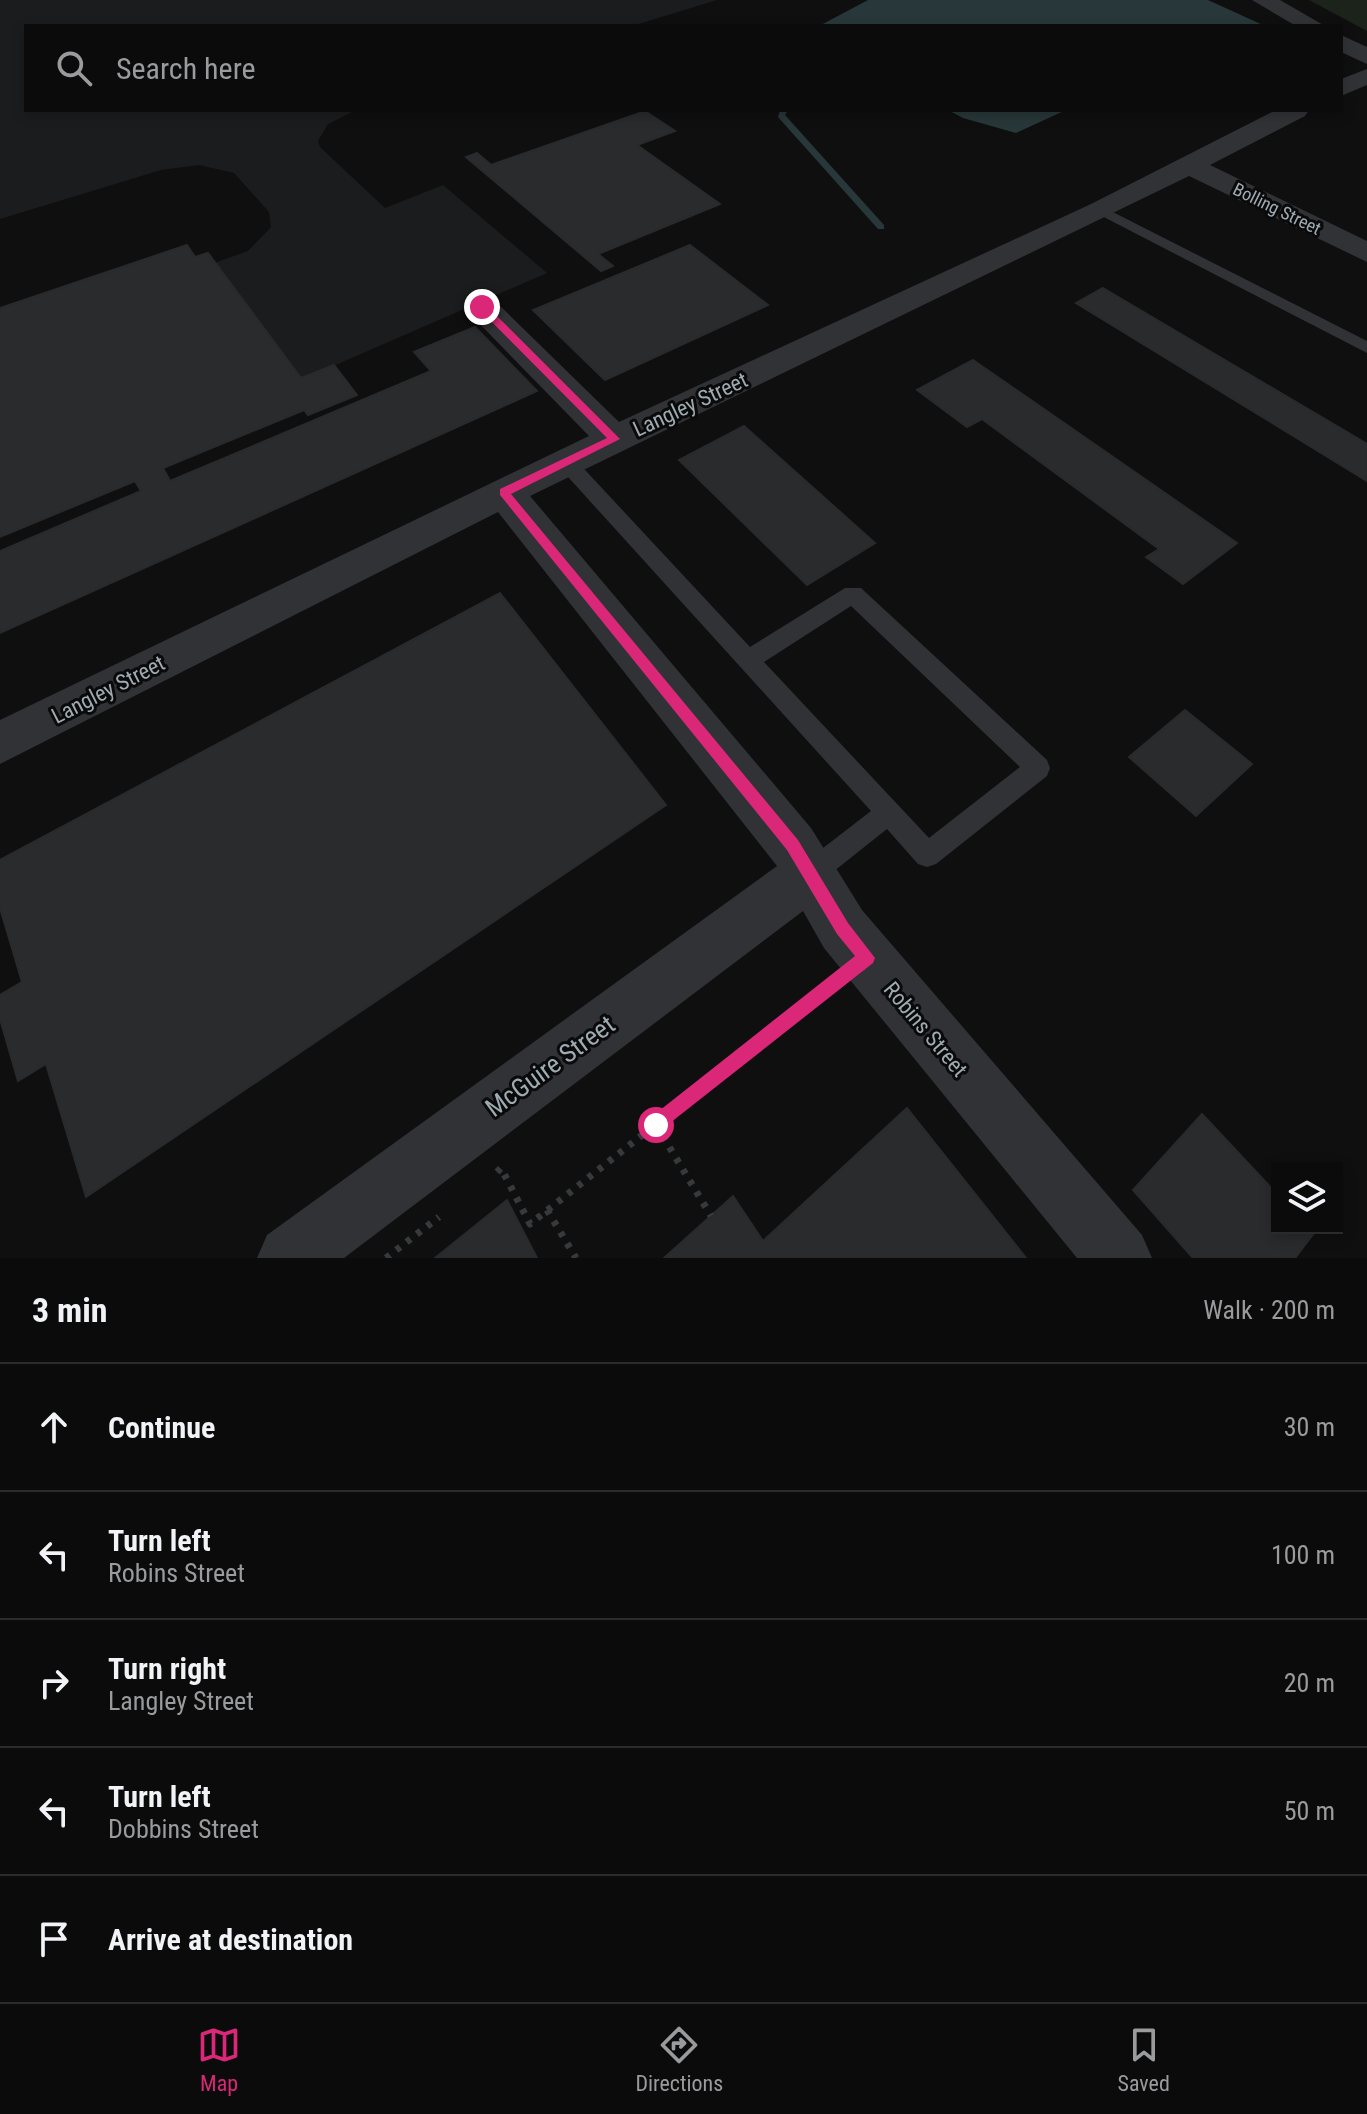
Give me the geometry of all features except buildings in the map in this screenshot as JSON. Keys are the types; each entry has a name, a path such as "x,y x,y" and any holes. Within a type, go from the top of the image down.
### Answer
{"street":[{"path":"1263,0 1309,24"},
{"path":"1343,43 1367,57"},
{"path":"1343,87 1367,76"},
{"name":"Langley Street","path":"0,743 504,492 1101,210 1292,112"},
{"name":"Bolling Street","path":"1186,164 1367,253"},
{"path":"482,307 614,439"},
{"name":"Robins Street","path":"504,492 793,845 843,929 1119,1258"},
{"name":"McGuire Street","path":"290,1258 810,874"}],"lane":[{"path":"1101,210 1367,348"},
{"path":"566,462 927,855 1038,768 853,594 748,660"},
{"path":"810,874 889,813"}],"path":[{"path":"490,1177 501,1168 530,1224 867,958"},
{"path":"656,1125 711,1216"},
{"path":"547,1210 576,1258"},
{"path":"386,1258 444,1213"}],"shaded area":[{"path":"0,0 717,0 639,24 24,24 24,112 352,112 328,124 318,141 320,147 385,208 443,185 547,273 269,394 186,273 248,251 271,227 269,212 234,173 199,165 161,170 0,219"},
{"path":"868,0 1208,0 1261,24 823,24"},
{"path":"1309,0 1367,0 1367,31"},
{"path":"952,112 1062,112 1016,133"}],"waterway":[{"path":"783,112 781,115 881,227"}],"route":[{"path":"482,307 614,439 504,492 793,845 843,929 867,958 656,1125"}]}
